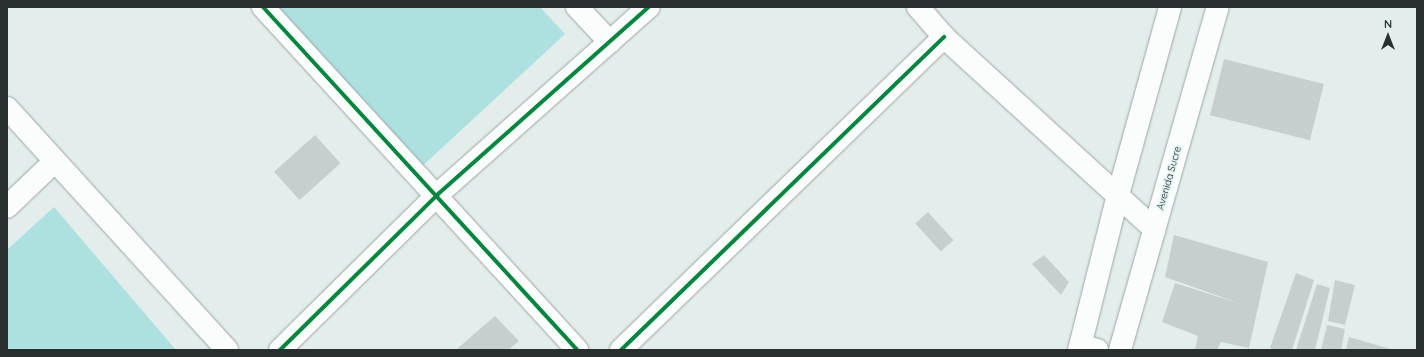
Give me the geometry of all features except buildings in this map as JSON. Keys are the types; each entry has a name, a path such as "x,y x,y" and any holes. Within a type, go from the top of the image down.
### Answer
{"street":[{"path":"263,7 437,195 577,350"},
{"path":"577,7 610,42"},
{"path":"280,350 437,195 649,7"},
{"path":"918,7 944,37 1154,229"},
{"path":"1086,348 1118,195 1170,7"},
{"name":"Avenida Sucre","path":"1120,350 1218,7"},
{"path":"621,350 944,37"},
{"path":"7,108 227,350"},
{"path":"7,207 55,161"}],"shaded area":[{"path":"264,7 540,7 565,34 418,170"},
{"path":"54,207 176,350 7,350 7,250"}],"cycle path":[{"path":"263,7 577,350"},
{"path":"280,350 437,195 649,7"},
{"path":"621,350 944,37"}]}
